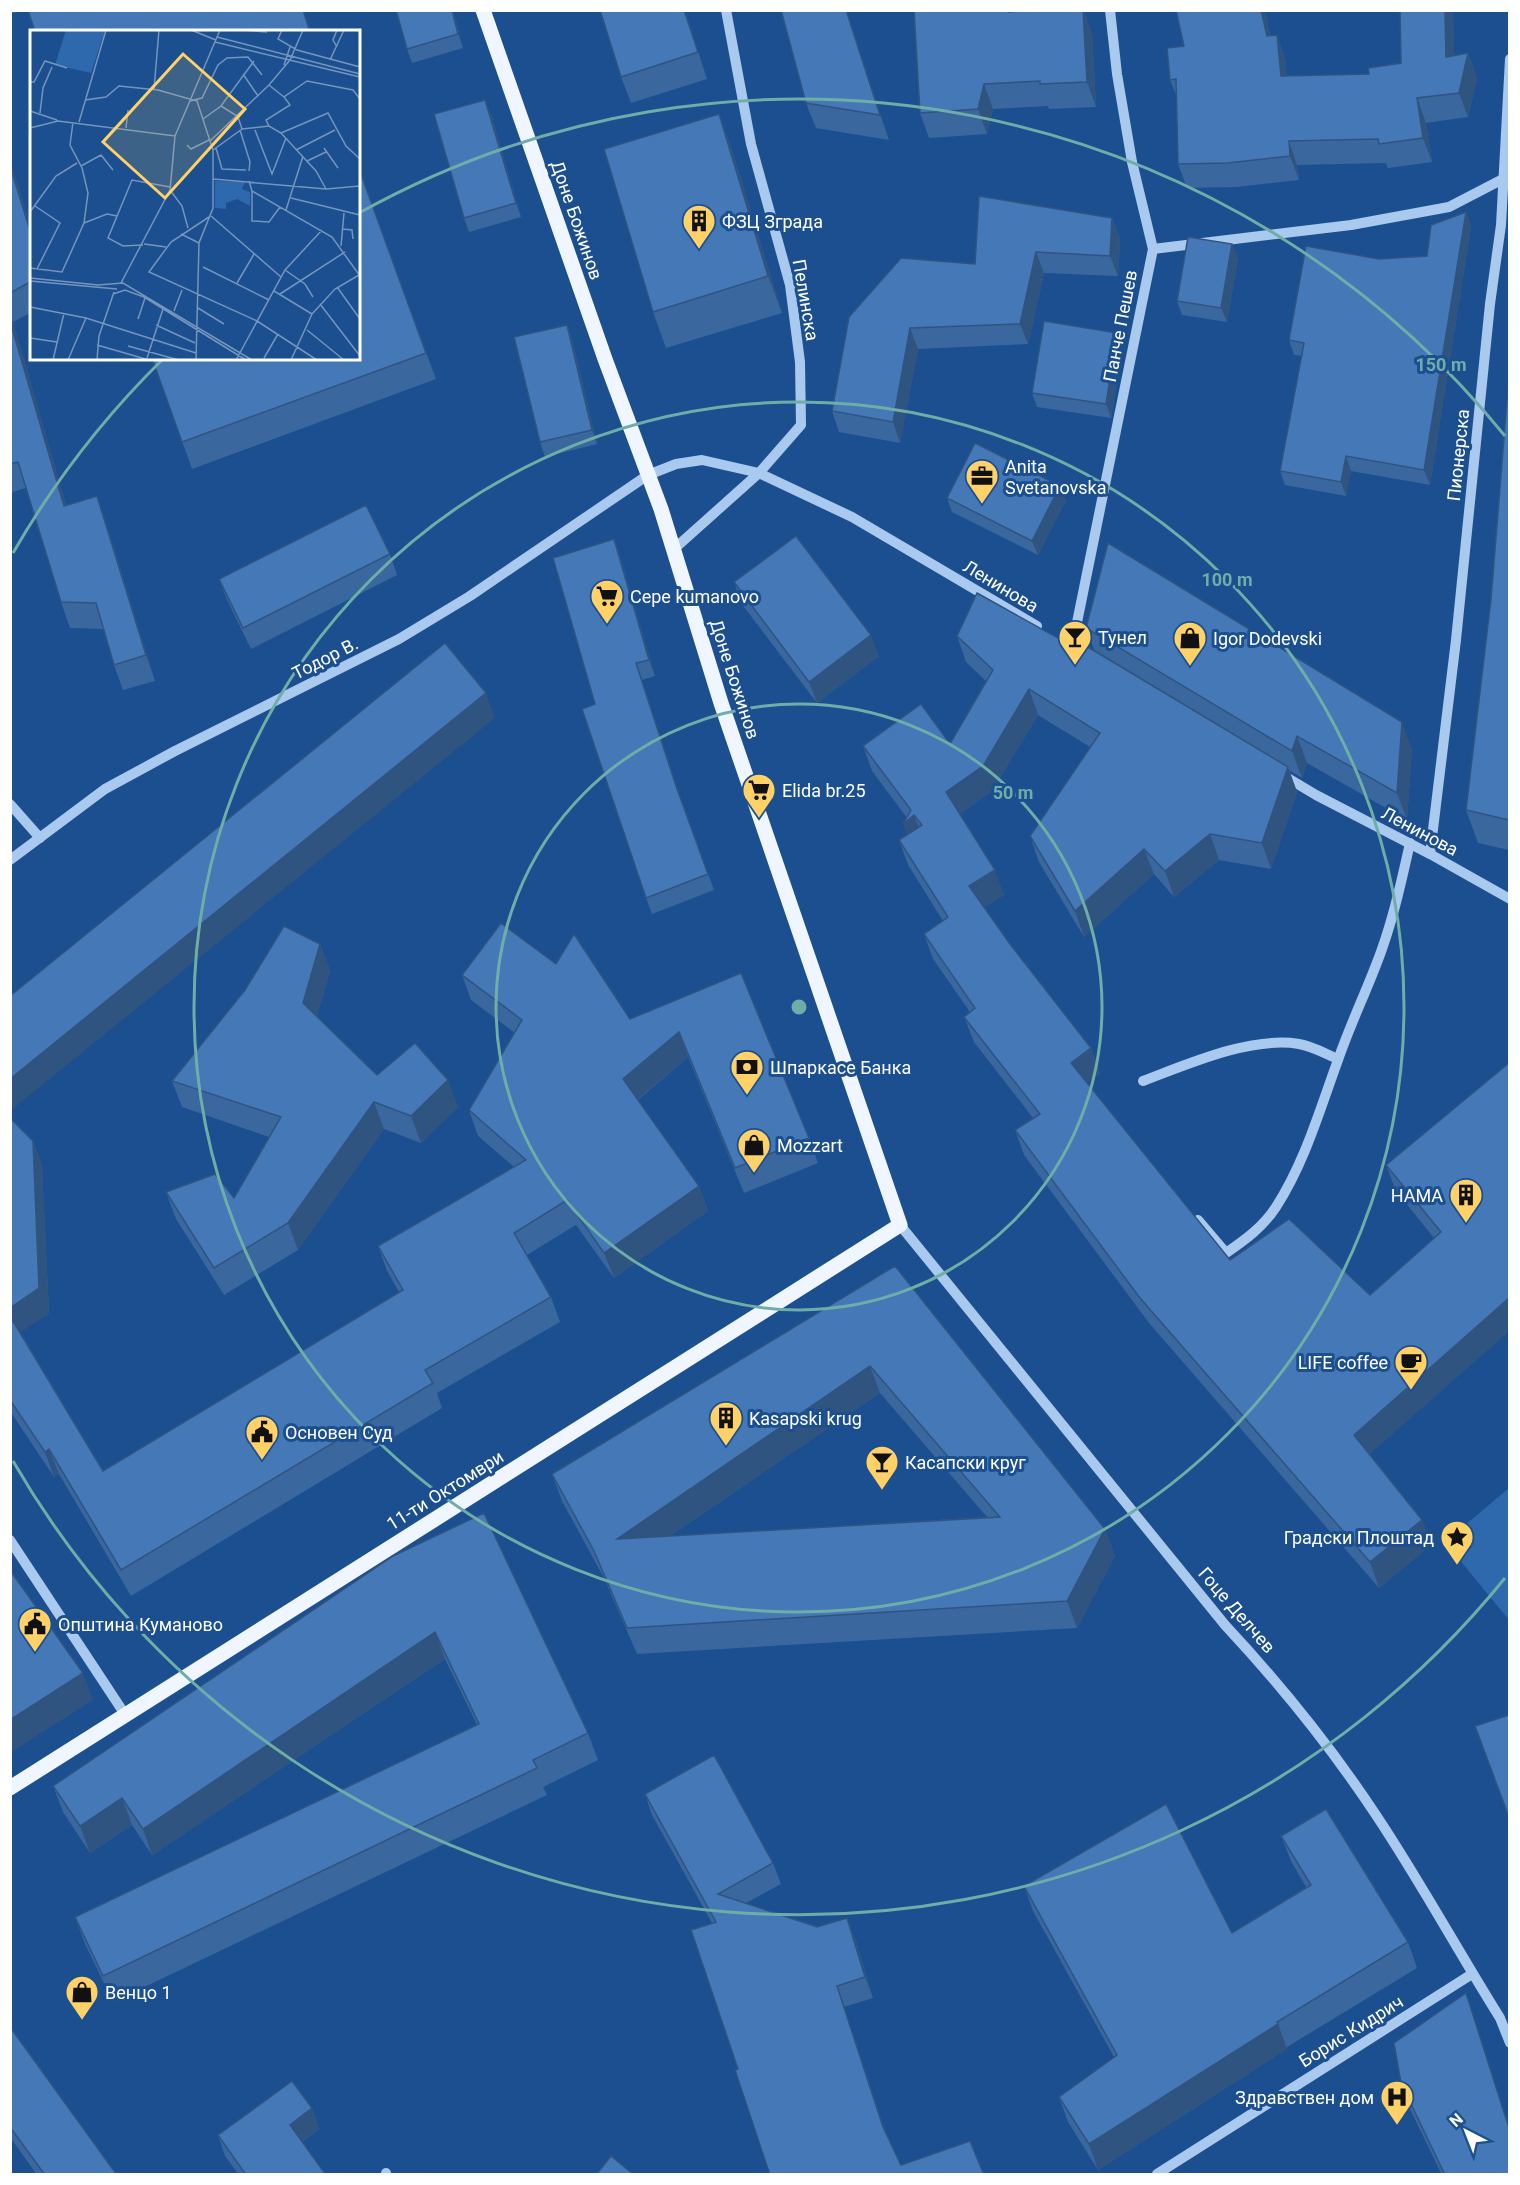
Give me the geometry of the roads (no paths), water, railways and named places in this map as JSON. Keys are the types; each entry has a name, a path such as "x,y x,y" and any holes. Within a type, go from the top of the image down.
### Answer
{"main road":[{"name":"Доне Божинов","path":"483,10 674,549 721,703 900,1225"},
{"name":"11-ти Октомври","path":"10,1788 900,1225"}],"street":[{"name":"Пелинска","path":"674,549 759,472 801,425 800,362 790,285 751,144 726,10"},
{"name":"Панче Пешев","path":"1082,654 1067,645 1153,249 1132,162 1117,74 1110,10"},
{"name":"Пионерска","path":"1430,854 1456,640 1490,304 1506,181 1509,58"},
{"path":"1153,249 1351,225 1449,207 1506,181"},
{"name":"Ленинова","path":"648,474 676,464 702,460 759,472 852,517 1044,631"},
{"name":"Тодор В.","path":"10,860 115,784 175,751 399,639 470,596 648,474"},
{"name":"Ленинова","path":"1275,770 1316,795 1410,843 1509,899"},
{"path":"10,804 40,838"},
{"path":"1192,1213 1226,1253 1251,1236 1275,1208 1291,1180 1320,1115 1338,1059 1382,950 1410,843"},
{"path":"1143,1081 1198,1060 1255,1044 1300,1044 1338,1059"},
{"name":"Гоце Делчев","path":"900,1225 1225,1625 1273,1676 1341,1764 1377,1816 1472,1974 1505,2019 1509,2043"},
{"path":"10,1540 126,1716"},
{"name":"Борис Кидрич","path":"1157,2175 1472,1974"}],"place":[{"name":"ФЗЦ Зграда","path":"699,250"},
{"name":"Anita Svetanovska","path":"982,505"},
{"name":"Cepe kumanovo","path":"607,625"},
{"name":"Тунел","path":"1075,666"},
{"name":"Igor Dodevski","path":"1190,667"},
{"name":"Elida br.25","path":"759,819"},
{"name":"Шпаркасе Банка","path":"747,1096"},
{"name":"Mozzart","path":"754,1174"},
{"name":"НАМА","path":"1466,1224"},
{"name":"LIFE coffee","path":"1411,1391"},
{"name":"Kasapski krug","path":"726,1447"},
{"name":"Основен Суд","path":"262,1461"},
{"name":"Касапски круг","path":"882,1491"},
{"name":"Градски Плоштад","path":"1457,1566"},
{"name":"Општина Куманово","path":"35,1653"},
{"name":"Венцо 1","path":"82,2021"},
{"name":"Здравствен дом","path":"1397,2126"}]}
